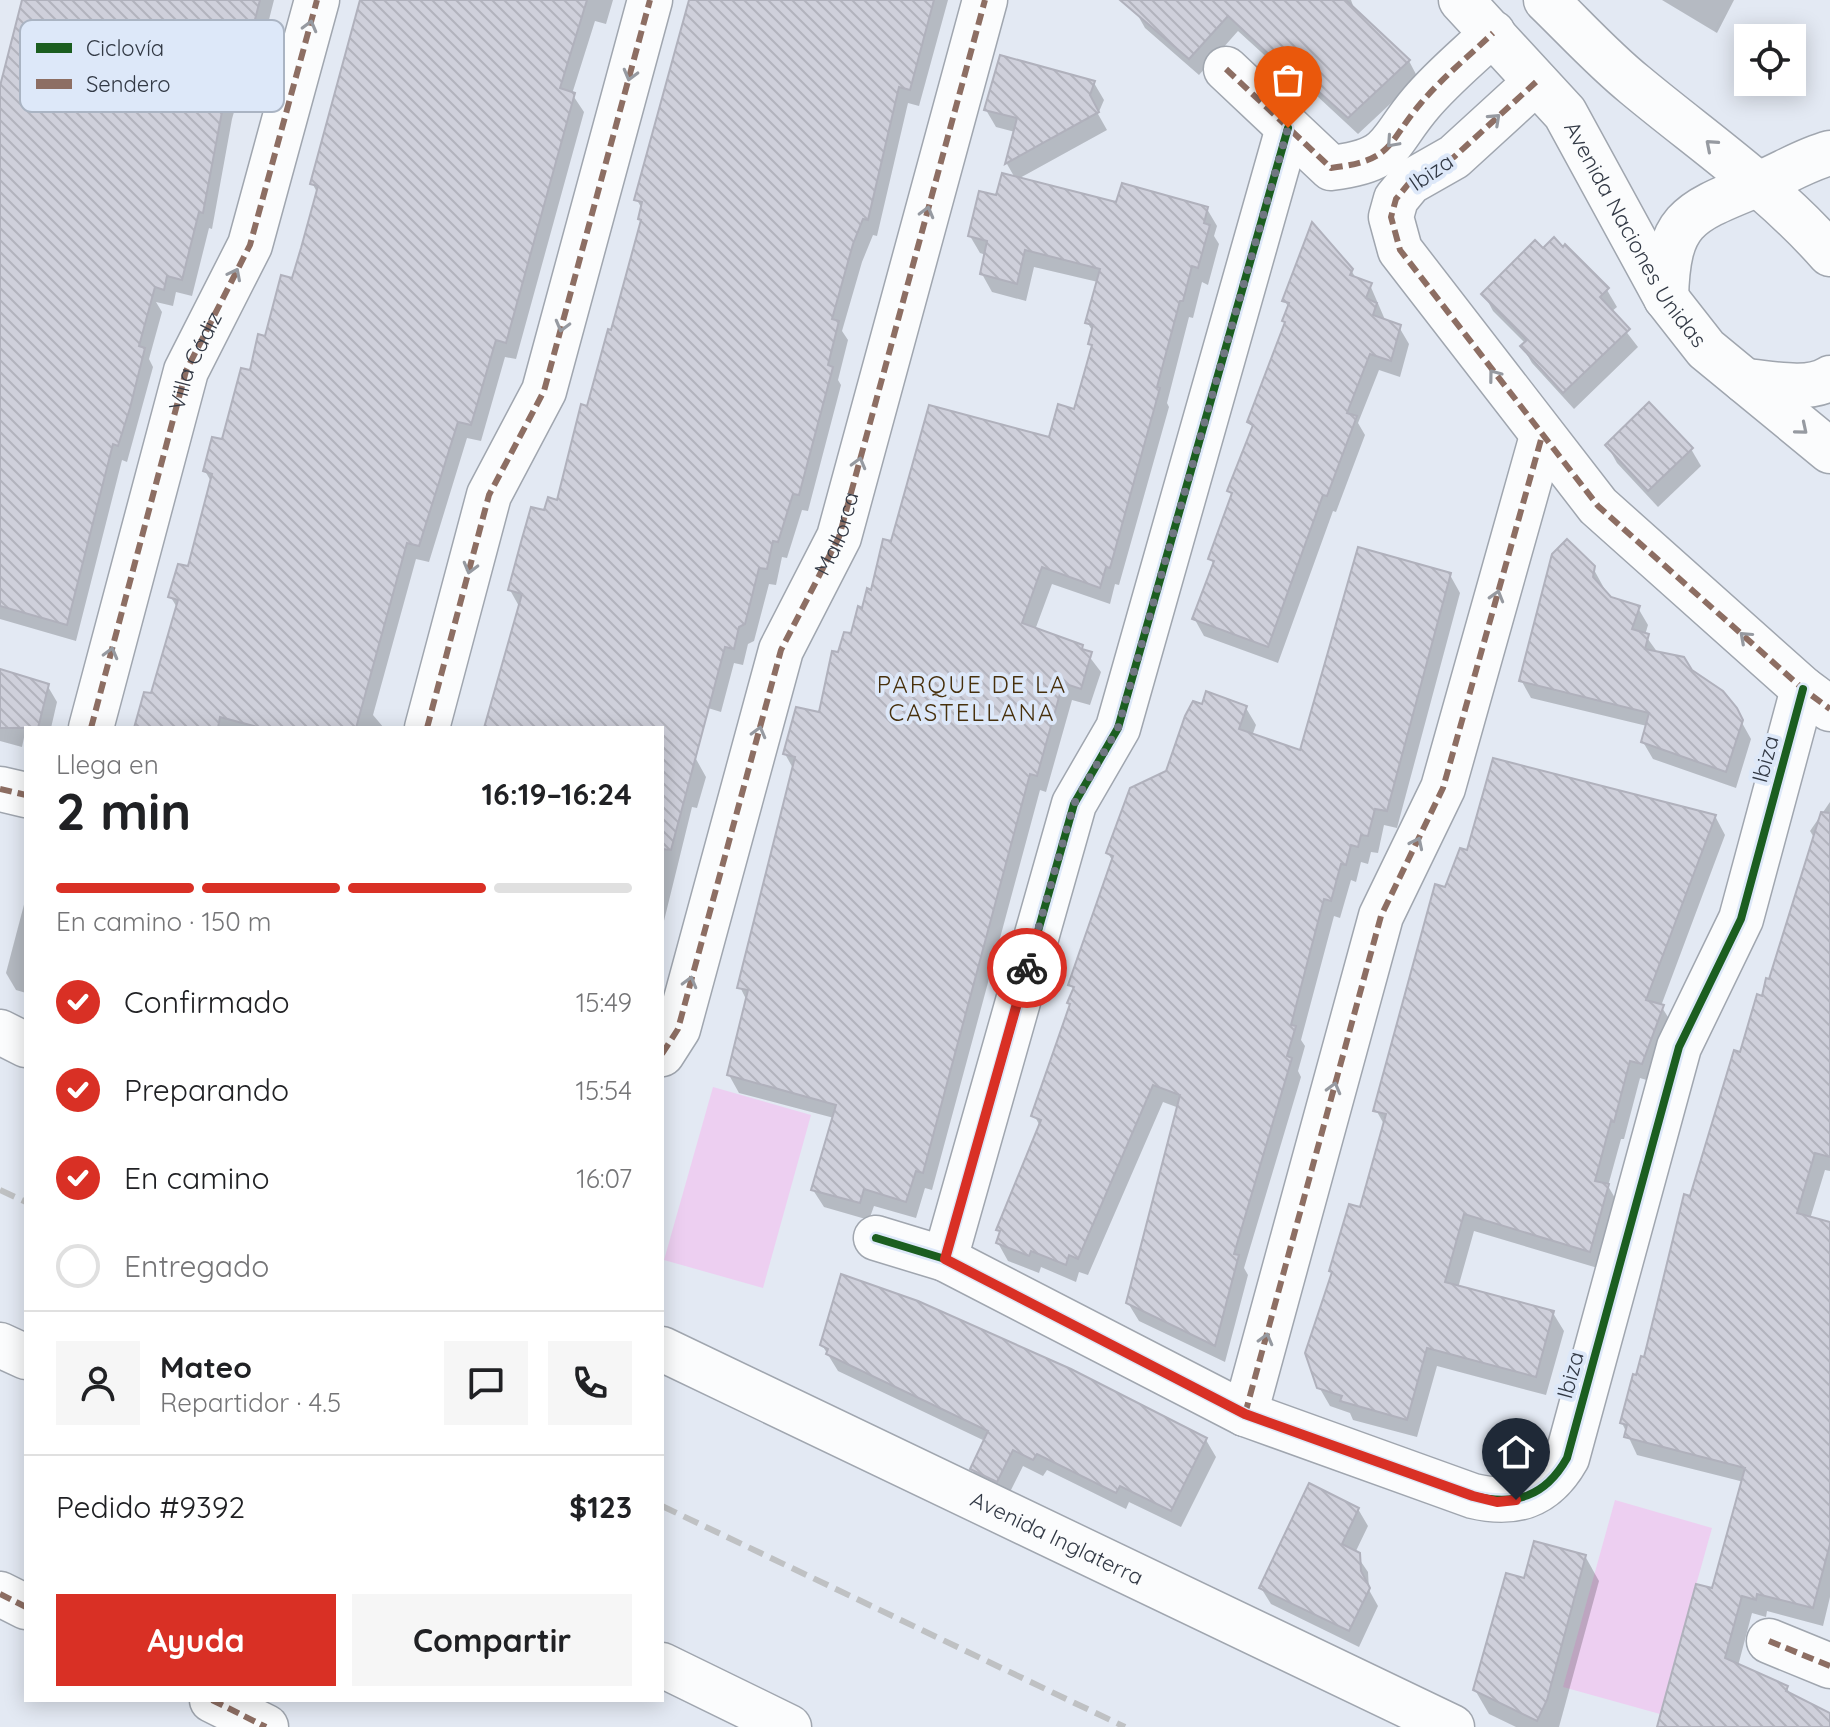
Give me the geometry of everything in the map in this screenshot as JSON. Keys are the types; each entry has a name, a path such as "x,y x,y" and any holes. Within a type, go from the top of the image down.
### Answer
{"street":[{"name":"Villa Cádiz","path":"92,726 186,371 250,245 317,0"},
{"path":"428,726 489,495 544,391 650,0"},
{"name":"Mallorca","path":"664,1051 678,1029 781,650 839,537 985,0"},
{"name":"Avenida Naciones Unidas","path":"1461,0 1565,113 1666,298 1706,349 1830,451"},
{"path":"1546,0 1634,84 1687,124 1804,224 1830,254"},
{"name":"Ibiza","path":"1226,69 1331,168 1352,166 1380,155 1393,145 1419,104 1493,33"},
{"name":"Ibiza","path":"876,1238 945,1259 1245,1414 1497,1502 1532,1496 1556,1476 1567,1458 1679,1047 1741,919 1816,699 1598,506 1400,250 1391,217 1396,199 1410,182 1454,157 1536,82"},
{"path":"945,1259 1074,804 1118,728 1288,128"},
{"path":"1666,298 1667,261 1676,236 1689,216 1719,199 1830,153"},
{"path":"1745,381 1793,385 1823,382 1830,378"},
{"path":"1245,1414 1381,916 1443,788 1542,436"},
{"path":"0,789 24,795"},
{"path":"0,1032 24,1044"},
{"path":"0,1345 24,1356"},
{"name":"Avenida Inglaterra","path":"664,1350 1452,1727"},
{"path":"0,1594 24,1606"},
{"path":"1769,1641 1830,1666"},
{"path":"664,1666 789,1727"},
{"path":"216,1702 266,1727"}],"shaded area":[{"path":"713,1087 811,1115 763,1288 664,1260"},
{"path":"1615,1500 1712,1528 1660,1714 1563,1687"}],"building":[{"path":"22,0 260,0 255,20 20,20 20,112 222,112 203,213 199,212 182,280 167,276 164,290 155,287 139,346 145,348 130,408 118,446 113,444 67,625 0,606 0,86"},
{"path":"360,0 587,0 560,88 575,93 506,343 496,340 471,425 458,422 419,546 407,543 357,726 254,726 220,717 218,726 135,726 144,692 151,693 178,600 168,597 178,564 188,566 212,474 203,471 212,437 222,439 241,368 250,370 258,334 265,336 281,275 292,278 318,186 310,184"},
{"path":"689,0 934,0 910,90 899,87 868,220 863,219 853,244 832,319 839,321 828,365 833,367 799,495 793,494 778,542 773,541 767,569 759,568 745,624 739,627 734,649 725,647 671,850 664,849 664,726 485,726 522,594 508,590 521,542 531,507 544,510 548,497 557,500 581,404 587,406 641,220 638,219 642,202 634,200"},
{"path":"1120,0 1346,0 1410,60 1348,118 1278,55 1274,59 1228,16 1189,59"},
{"path":"1000,55 1095,81 1090,95 1099,112 1005,164 1017,118 984,110"},
{"path":"1002,173 1116,202 1122,183 1208,207 1204,223 1210,225 1198,268 1192,266 1183,301 1180,301 1157,387 1160,388 1110,568 1106,567 1100,588 1042,567 1022,623 1083,645 1082,649 1092,652 1081,689 1063,683 1037,776 1030,774 923,1173 916,1171 906,1202 864,1189 860,1203 811,1190 836,1105 727,1075 748,990 737,988 795,757 783,754 796,707 819,712 832,651 838,652 844,632 851,633 858,606 862,608 867,588 871,590 883,539 891,541 929,405 1049,437 1058,404 1074,409 1092,345 1088,344 1093,325 1085,323 1100,269 1025,250 1017,284 980,274 987,241 968,236 979,191 996,195"},
{"path":"1312,222 1353,269 1350,275 1372,283 1366,298 1377,303 1373,315 1401,325 1391,361 1370,354 1347,413 1357,416 1327,496 1323,495 1268,647 1192,619 1214,561 1208,559 1232,493 1227,491 1253,425 1247,422 1285,322 1282,321 1289,303 1282,301"},
{"path":"1554,237 1609,288 1600,297 1630,329 1563,393 1520,346 1527,340 1481,294 1535,240 1543,248"},
{"path":"1649,402 1693,448 1648,491 1605,445"},
{"path":"1567,539 1595,566 1593,577 1611,597 1640,606 1632,629 1649,634 1645,649 1684,657 1692,670 1723,691 1737,708 1743,720 1726,772 1641,742 1649,713 1519,681 1552,554"},
{"path":"1358,547 1451,573 1387,811 1375,809 1368,836 1361,835 1358,847 1351,845 1346,865 1341,864 1331,901 1324,899 1291,1025 1296,1026 1287,1056 1292,1058 1234,1254 1239,1255 1215,1346 1126,1303 1180,1095 1153,1085 1078,1259 1069,1255 1066,1265 1031,1251 1029,1256 996,1243 1000,1231 996,1230 1041,1120 1031,1116 1070,1004 1067,1003 1074,987 1068,985 1113,856 1106,853 1130,788 1166,771 1185,716 1193,701 1202,704 1206,691 1247,706 1239,729 1300,750"},
{"path":"0,669 49,684 38,726 0,728"},
{"path":"1493,758 1716,815 1646,1000 1664,1005 1642,1064 1630,1061 1614,1122 1611,1121 1595,1181 1609,1184 1590,1252 1464,1214 1445,1282 1554,1311 1536,1377 1427,1348 1407,1420 1340,1401 1342,1396 1317,1388 1305,1353 1332,1272 1329,1271 1349,1204 1360,1207 1386,1114 1373,1111 1435,884 1445,887 1460,848 1467,850"},
{"path":"1821,812 1830,813 1830,1157 1815,1153 1797,1213 1830,1222 1830,1544 1813,1608 1757,1594 1756,1600 1742,1596 1725,1658 1788,1686 1786,1691 1830,1713 1830,1727 1657,1727 1696,1584 1712,1588 1745,1468 1624,1437 1627,1425 1620,1423 1633,1374 1636,1375 1641,1356 1644,1357 1684,1194 1690,1196 1734,1050 1740,1052 1757,994 1762,996 1766,978 1769,979"},
{"path":"841,1274 918,1301 1071,1369 1207,1438 1171,1511 1120,1486 1116,1493 1037,1454 1033,1460 1013,1450 997,1482 970,1469 988,1431 826,1354 828,1349 820,1345"},
{"path":"1309,1483 1359,1508 1342,1544 1360,1553 1361,1571 1370,1588 1349,1631 1259,1588"},
{"path":"1534,1541 1586,1555 1547,1700 1537,1721 1473,1690 1506,1573 1524,1578"}],"railway":[{"path":"0,1190 24,1201"},
{"path":"664,1507 1125,1727"}],"marked path":[{"path":"92,726 186,371 250,245 317,0"},
{"path":"428,726 489,495 544,391 650,0"},
{"path":"664,1051 678,1029 781,650 839,537 985,0"},
{"path":"1226,69 1331,168 1367,160 1387,148 1429,94 1493,33"},
{"path":"1536,82 1454,157 1410,182 1396,199 1391,217 1400,250 1598,506 1803,689 1830,709"},
{"path":"1245,1414 1381,916 1443,788 1542,436"},
{"path":"0,789 24,795"},
{"path":"0,1594 24,1606"},
{"path":"1769,1641 1830,1666"},
{"path":"216,1702 266,1727"}],"cycle path":[{"path":"945,1259 1074,804 1118,728 1288,128"},
{"path":"876,1238 945,1259 1245,1414 1473,1496 1515,1499 1539,1490 1567,1458 1679,1047 1741,919 1803,689"}],"way so far":[{"path":"1027,968 1074,804 1118,728 1288,128"}],"district":[{"name":"PARQUE DE LA CASTELLANA","path":"972,699"}],"route":[{"path":"1027,968 945,1259 1245,1414 1473,1496 1497,1502 1516,1500"}]}
